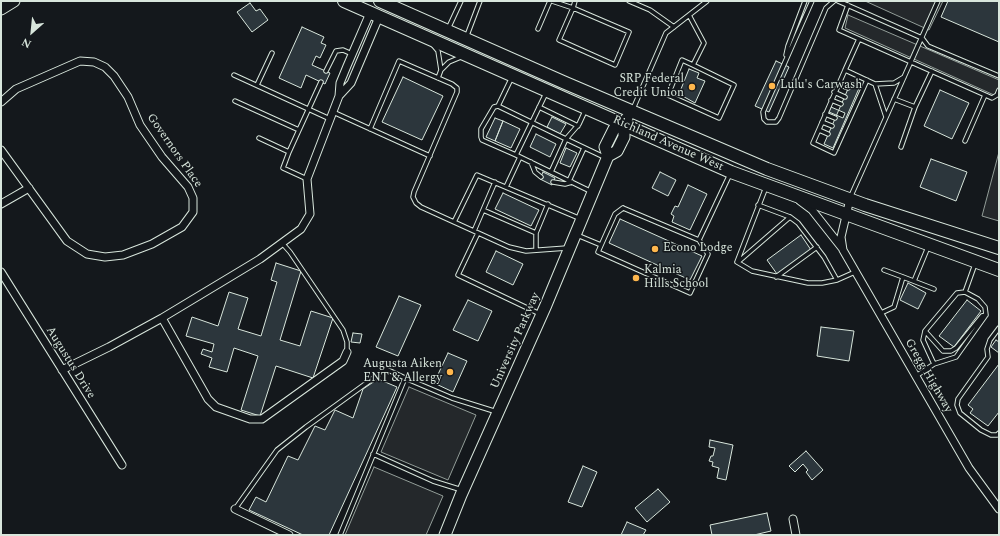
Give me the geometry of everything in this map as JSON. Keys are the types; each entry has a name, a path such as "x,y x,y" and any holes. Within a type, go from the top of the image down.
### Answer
{"main road":[{"name":"Richland Avenue West","path":"344,1 586,108 624,123 731,172 929,246 999,270"},
{"name":"Richland Avenue West","path":"380,1 767,169 850,199 999,248"}],"street":[{"path":"1,9 14,1"},
{"path":"62,370 109,347 162,318 260,259 301,229 310,214 307,179 339,96 340,83 352,54 375,15"},
{"path":"339,96 351,83 375,15"},
{"name":"Governors Place","path":"1,102 16,89 80,61 100,64 114,76 128,97 140,125 162,157 188,187 194,204 190,217 182,226 152,244 123,254 95,256 80,251 67,241 1,150"},
{"name":"University Parkway","path":"445,535 463,490 570,248 608,157 605,147 614,129 624,123 632,111"},
{"path":"1,204 29,188"},
{"name":"Gregg Highway","path":"779,189 798,198 812,210 843,250 969,468 999,509"},
{"name":"Gregg Highway","path":"843,250 841,237 850,199"},
{"name":"Augustus Drive","path":"1,272 122,465"},
{"path":"162,318 208,399 216,407 250,419 262,419 343,360 347,352"},
{"path":"235,509 289,535"},
{"path":"792,519 796,535"}],"lane":[{"path":"448,31 460,1"},
{"path":"465,38 480,1"},
{"path":"538,29 551,1 573,8 629,32 616,65 559,40 573,8 575,1"},
{"path":"629,1 650,10 674,27"},
{"path":"632,111 666,32 707,1"},
{"path":"785,60 788,46 805,1"},
{"path":"812,1 763,112 764,119 771,123 776,122 779,118 826,8 834,1"},
{"path":"838,1 922,38 928,46 999,76"},
{"path":"850,199 938,1"},
{"path":"848,5 839,30 992,98 999,90"},
{"path":"689,15 704,43 693,65"},
{"path":"422,35 438,51 441,70"},
{"path":"859,39 834,92 813,143 834,153 859,93 867,80"},
{"path":"326,71 336,51 343,50 352,54"},
{"path":"257,86 272,53"},
{"path":"438,78 441,70 449,62 468,55"},
{"path":"682,60 693,65 734,85 719,118 668,95 682,60"},
{"path":"370,129 399,61 452,84 457,88 457,92 413,197 421,207 509,247 526,251 570,248"},
{"path":"845,70 875,84 894,83 904,77"},
{"path":"901,147 915,107 932,71"},
{"path":"234,75 309,109 370,129 430,156"},
{"path":"513,75 498,106 494,107 481,129 482,140 531,162 593,193"},
{"path":"307,179 283,168 321,82"},
{"path":"838,84 848,88"},
{"path":"875,84 886,118"},
{"path":"506,187 531,122 547,90"},
{"path":"834,92 845,97"},
{"path":"965,141 985,95"},
{"path":"894,99 915,107"},
{"path":"831,100 842,104"},
{"path":"235,101 299,130"},
{"path":"498,106 584,148 608,157"},
{"path":"539,107 578,126"},
{"path":"551,172 566,139 578,126 586,108"},
{"path":"825,114 835,118"},
{"path":"822,122 832,126"},
{"path":"818,130 828,134"},
{"path":"259,138 290,152"},
{"path":"553,182 565,184 570,181 584,148"},
{"path":"531,162 535,172 541,176"},
{"path":"699,240 731,172"},
{"path":"454,222 478,175 582,219"},
{"path":"495,182 458,275 541,314"},
{"path":"737,262 767,185"},
{"path":"536,250 536,233 548,204"},
{"path":"758,205 790,217 804,229 837,280"},
{"path":"623,208 699,240 708,254 690,293 598,252 615,214 623,208"},
{"path":"483,210 536,233"},
{"path":"737,262 790,217"},
{"path":"576,234 600,245"},
{"path":"282,243 294,258 343,330 347,342 347,352"},
{"path":"914,281 929,246"},
{"path":"776,276 816,247"},
{"path":"737,262 752,271 808,283 822,283 837,280 855,272"},
{"path":"965,292 976,263"},
{"path":"884,270 934,289"},
{"path":"879,314 894,307 903,277"},
{"path":"916,376 934,364 956,357 986,315 985,307 978,299 965,292 957,293 925,331 923,340 934,364"},
{"path":"925,331 943,351 951,351 956,348 982,316 986,315"},
{"path":"999,328 990,340 987,349 988,357 958,399 957,405 960,413 981,430 991,435 999,432"},
{"path":"235,509 278,450 306,427 386,369 452,398 498,412"},
{"path":"340,535 405,378"},
{"path":"374,454 433,481 463,490"}],"shaded area":[{"path":"865,1 943,1 929,30"},
{"path":"848,15 999,80 999,88 994,95 845,28"},
{"path":"999,152 999,221 982,216"},
{"path":"409,387 476,415 448,480 381,452"},
{"path":"374,467 443,496 426,535 345,535"}],"building":[{"path":"948,1 999,1 999,42 941,17"},
{"path":"250,3 256,11 260,9 268,20 252,32 237,12"},
{"path":"302,27 324,37 321,43 326,45 320,58 316,56 312,65 330,73 325,84 306,75 301,88 279,78"},
{"name":"Lulu's Carwash","path":"776,61 789,67 769,112 755,106"},
{"name":"SRP Federal Credit Union","path":"689,69 699,73 697,78 705,81 695,103 679,94"},
{"path":"403,77 443,96 422,140 382,122"},
{"path":"851,82 860,86 833,148 824,144"},
{"path":"940,90 969,103 952,139 924,126"},
{"path":"831,107 845,113 843,118 829,112"},
{"path":"552,117 566,124 560,134 547,127"},
{"path":"495,118 503,121 495,141 486,137"},
{"path":"503,121 520,129 511,148 495,141"},
{"path":"536,134 556,144 550,157 530,147"},
{"path":"566,148 577,153 570,167 560,163"},
{"path":"931,159 967,172 956,201 920,187"},
{"path":"543,172 555,178 552,185 540,179"},
{"path":"660,172 676,180 668,196 652,188"},
{"path":"688,185 707,194 690,230 672,222 674,216 671,214 675,206 678,207"},
{"path":"503,193 539,210 531,226 495,209"},
{"name":"Econo Lodge","path":"620,219 702,256 690,280 609,243"},
{"path":"801,235 811,250 777,274 767,260"},
{"path":"496,251 523,264 513,285 486,272"},
{"path":"276,263 301,271 280,340 300,346 311,311 333,318 313,378 276,366 260,416 241,410 258,356 234,348 227,372 209,367 212,358 201,354 203,349 212,352 214,344 186,336 192,317 218,326 229,292 248,298 238,329 261,336 277,282 271,280"},
{"path":"908,283 926,293 918,309 900,300"},
{"path":"399,296 421,305 398,356 376,347"},
{"path":"468,300 492,311 478,341 453,330"},
{"path":"967,300 981,311 954,347 939,336"},
{"path":"821,327 854,331 849,361 817,356"},
{"path":"353,333 362,334 360,343 351,342"},
{"path":"996,340 999,342 999,353 991,347"},
{"name":"Augusta Aiken ENT & Allergy","path":"448,353 467,361 453,392 434,383"},
{"path":"999,364 999,412 988,426 970,413 973,409 968,405"},
{"path":"378,379 397,387 329,535 303,535 249,510 256,497 266,502 288,456 298,460 315,426 325,430 335,410 353,418 363,389"},
{"path":"710,440 733,445 726,480 717,478 719,468 712,466 713,462 709,461 711,456 713,456 715,448 709,447"},
{"path":"806,451 823,470 812,480 806,472 808,470 803,464 795,472 789,466"},
{"path":"583,466 597,472 582,507 568,502"},
{"path":"658,489 670,502 647,522 635,508"},
{"path":"767,513 771,531 754,535 712,535 710,525"},
{"path":"627,522 646,530 643,535 621,535"}],"place":[{"name":"Lulu's Carwash","path":"772,86"},
{"name":"SRP Federal Credit Union","path":"692,87"},
{"name":"Econo Lodge","path":"655,249"},
{"name":"Kalmia Hills School","path":"636,278"},
{"name":"Augusta Aiken ENT & Allergy","path":"450,372"}]}
